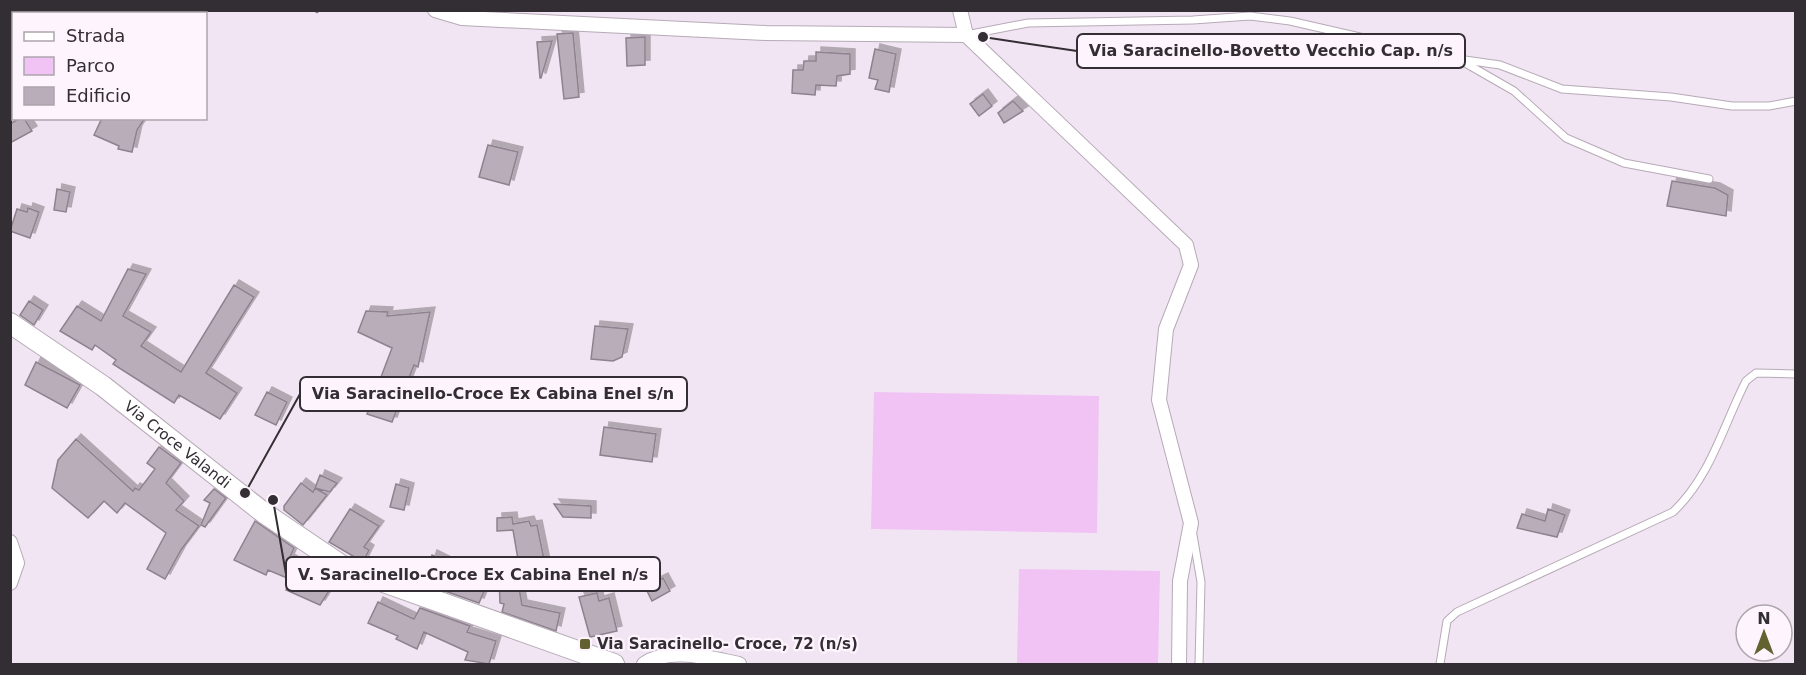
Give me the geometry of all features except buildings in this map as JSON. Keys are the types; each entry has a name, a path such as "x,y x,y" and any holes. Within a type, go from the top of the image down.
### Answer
{"street":[{"path":"435,10 462,18 766,33 966,35"},
{"path":"960,10 966,35 1186,245 1191,265 1167,329 1159,400 1191,523 1180,581 1179,664"},
{"name":"Via Croce Valandi","path":"10,323 103,386 264,513 347,569 614,664"},
{"path":"10,542 17,563 10,584"},
{"path":"644,664 655,657 697,655 739,664"}],"lane":[{"path":"966,35 1028,23 1193,20 1250,16 1290,21 1460,60 1500,65 1562,89 1671,97 1732,106 1769,106 1796,101"},
{"path":"1460,60 1515,91 1566,138 1624,163 1709,178"},
{"path":"1440,664 1447,621 1457,612 1673,512 1691,495 1709,464 1746,381 1756,374 1796,374"},
{"path":"1191,523 1201,582 1199,664"}],"green space":[{"path":"874,392 1099,396 1097,533 871,529"},
{"path":"1019,569 1160,571 1158,664 1017,664"}],"place":[{"name":"Via Saracinello-Bovetto Vecchio Cap. n/s","path":"983,37"},
{"name":"Via Saracinello-Croce Ex Cabina Enel s/n","path":"245,493"},
{"name":"V. Saracinello-Croce Ex Cabina Enel n/s","path":"273,500"},
{"name":"Via Saracinello- Croce, 72 (n/s)","path":"585,644"}]}
